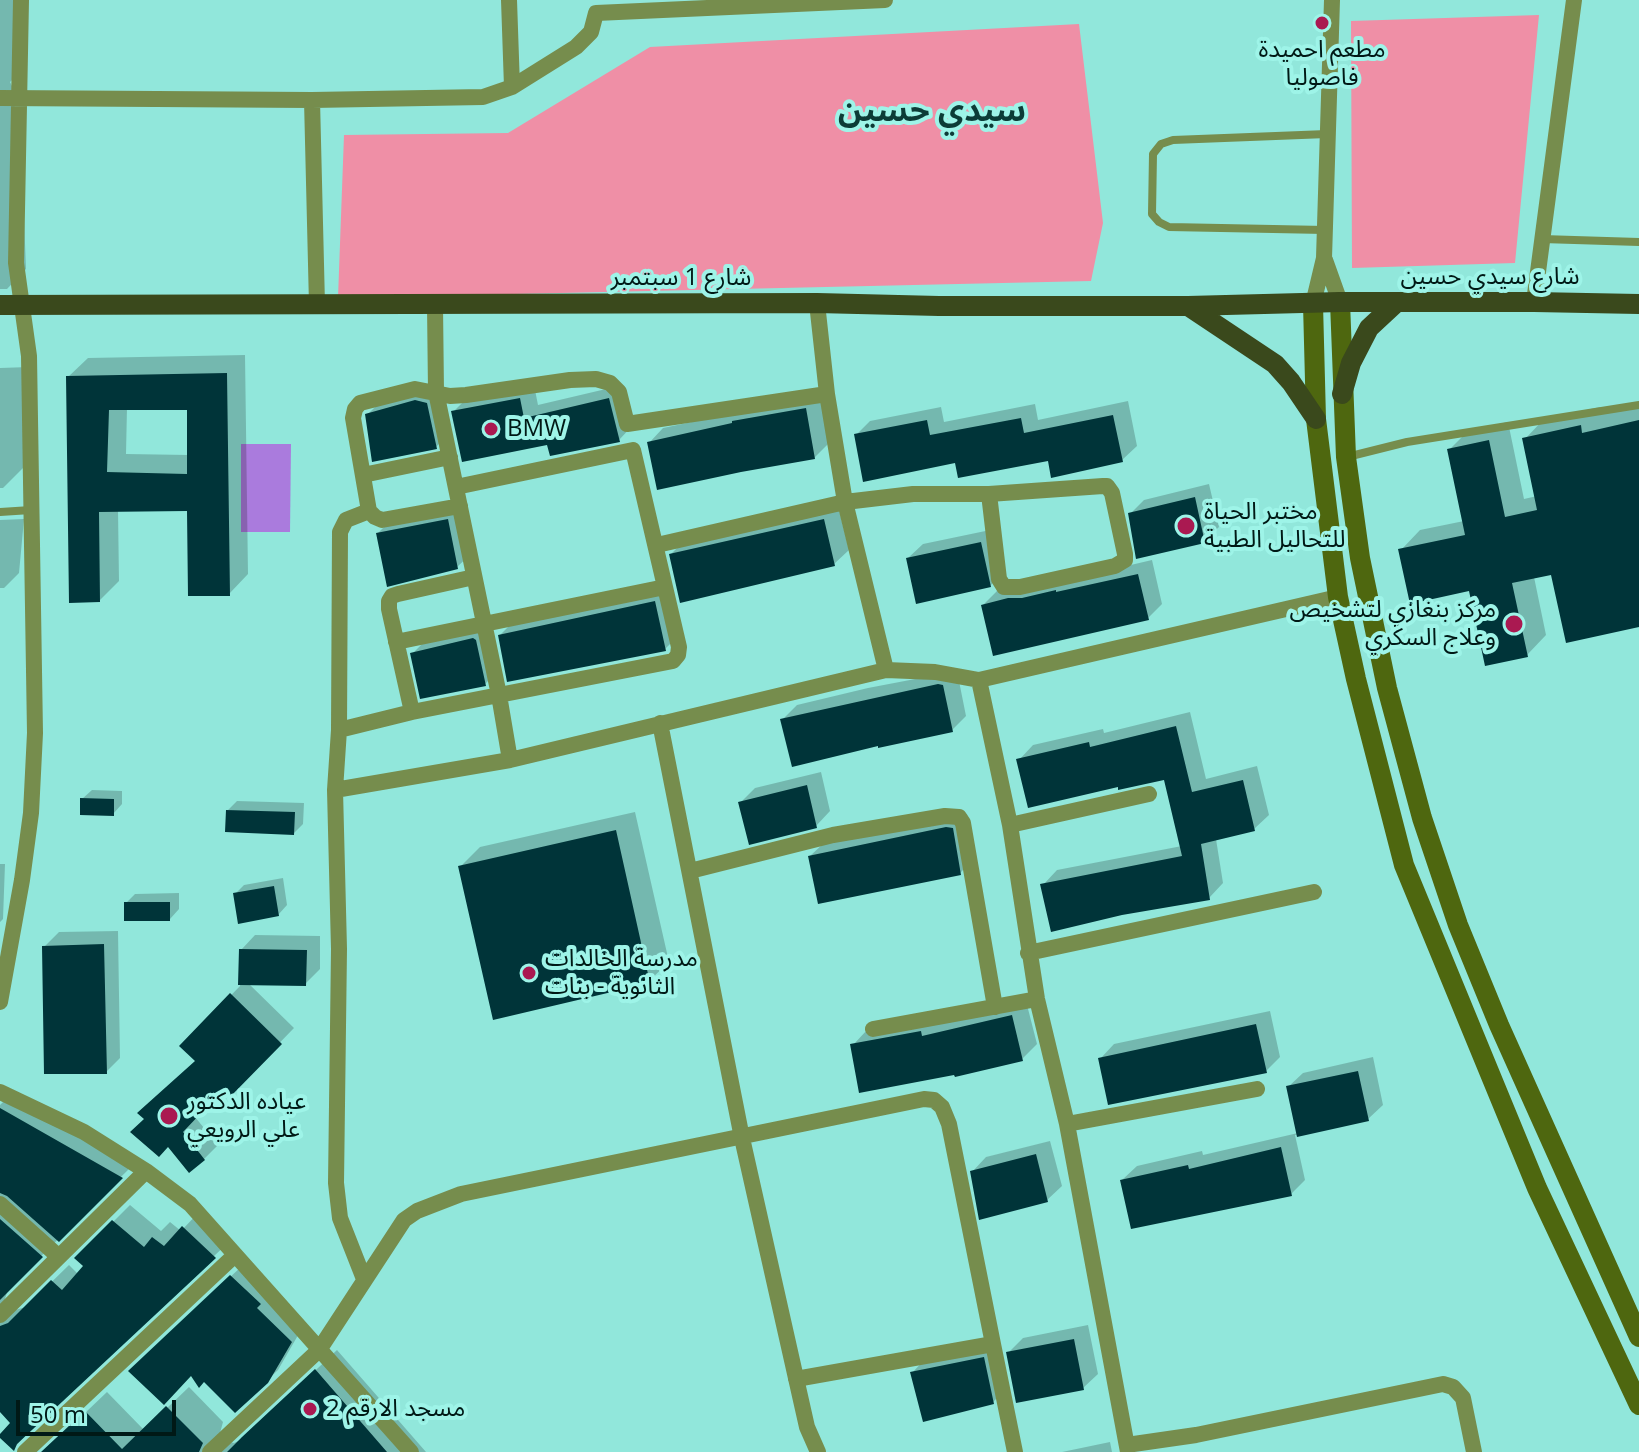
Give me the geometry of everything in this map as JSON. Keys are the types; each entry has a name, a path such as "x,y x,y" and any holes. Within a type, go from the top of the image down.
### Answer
{"main road":[{"name":"شارع 1 سبتمبر","path":"0,305 817,303 1188,306 1340,302"},
{"name":"شارع سيدي حسين","path":"1340,302 1639,304"},
{"path":"1340,302 1346,457 1360,558 1387,688 1422,818 1443,882 1499,1025 1637,1327"},
{"path":"1342,394 1351,363 1369,328 1397,302"},
{"path":"1313,304 1316,419 1338,597 1404,865 1537,1188 1639,1405"},
{"path":"1188,306 1275,364 1316,419"}],"street":[{"path":"0,1002 31,813 35,733 29,356 8,194 18,98 21,0"},
{"path":"509,0 512,87"},
{"path":"0,98 312,100 483,97 512,87 576,47 591,32 596,7 885,0"},
{"path":"1313,304 1324,258 1332,0"},
{"path":"1534,302 1574,0"},
{"path":"312,100 317,305"},
{"path":"1324,258 1340,302"},
{"path":"817,303 827,394 845,502 886,670"},
{"path":"435,305 436,392 510,760"},
{"path":"339,730 412,712 673,661 678,655 679,647 657,545 619,392 610,383 596,379 570,380 450,396 415,389 360,403 353,418 369,511 382,520 460,506"},
{"path":"627,424 827,394"},
{"path":"456,487 633,450"},
{"path":"363,475 450,457"},
{"path":"657,545 845,502 913,494 989,494 1107,486 1112,493 1125,560 1115,566 1020,587 1004,587 999,579 989,494"},
{"path":"364,1279 340,1218 336,1183 339,949 335,790 339,730 340,532 346,520 369,511"},
{"path":"412,712 389,609 392,596 474,577"},
{"path":"396,642 665,587"},
{"path":"335,790 510,760 886,670 935,672 979,680 1338,597"},
{"path":"979,680 1010,825 1028,953 1067,1124 1128,1448 1197,1444 1443,1384 1459,1391 1463,1398 1474,1452"},
{"path":"660,723 742,1138 807,1427 818,1452"},
{"path":"1010,825 1149,794"},
{"path":"690,871 833,835 945,816 959,817 963,823 995,1007"},
{"path":"1028,953 1314,892"},
{"path":"873,1029 1037,999"},
{"path":"1067,1124 1257,1089"},
{"path":"0,1092 84,1132 146,1171 190,1204 411,1452"},
{"path":"210,1452 319,1350 404,1220 436,1202 461,1194 924,1099 934,1100 942,1107 949,1124 1015,1452"},
{"path":"0,1315 146,1171"},
{"path":"0,1204 59,1257"},
{"path":"25,1452 235,1255"},
{"path":"796,1379 993,1344"}],"lane":[{"path":"1325,230 1169,227 1152,214 1153,154 1161,144 1173,140 1328,134"},
{"path":"1542,239 1639,242"},
{"path":"1346,457 1407,442 1639,405"},
{"path":"0,512 32,510"},
{"path":"1607,1336 1637,1327"}],"shaded area":[{"path":"1539,15 1515,263 1352,268 1351,21"},
{"path":"1079,24 1103,223 1091,281 338,298 344,135 508,133 650,47"},
{"path":"241,444 291,444 290,532 241,532"}],"building":[{"path":"227,373 230,596 188,596 187,511 99,512 100,602 69,603 66,376","holes":["109,410 187,410 187,474 107,472"]},
{"path":"520,398 524,418 609,398 620,442 550,456 547,445 462,462 451,411"},
{"path":"415,400 427,403 437,449 372,462 365,414"},
{"path":"806,408 815,459 657,490 647,442 732,421"},
{"path":"1113,415 1123,462 1051,478 1048,461 958,478 955,463 863,482 854,434 927,420 930,435 1021,418 1024,433"},
{"path":"1639,420 1639,627 1566,643 1551,575 1512,583 1528,657 1485,666 1469,591 1410,604 1398,549 1465,535 1447,449 1489,440 1505,517 1537,510 1522,438 1581,425 1582,433"},
{"path":"1195,497 1205,543 1136,559 1128,513"},
{"path":"448,519 458,569 387,587 376,533"},
{"path":"824,519 835,566 680,603 669,554"},
{"path":"981,542 991,587 916,604 906,558"},
{"path":"1138,574 1149,620 993,656 981,605"},
{"path":"655,601 666,651 507,682 498,635"},
{"path":"473,638 486,686 420,699 410,653"},
{"path":"943,685 953,732 792,767 780,719"},
{"path":"1176,726 1192,792 1243,780 1255,831 1201,844 1210,900 1122,915 1051,932 1040,884 1182,856 1164,780 1118,790 1118,787 1028,808 1016,759 1089,742 1090,747"},
{"path":"807,785 817,828 749,845 738,802"},
{"path":"80,798 114,799 114,816 80,815"},
{"path":"226,810 295,812 294,835 225,832"},
{"path":"953,828 961,875 818,904 808,856"},
{"path":"616,830 650,983 493,1020 458,866"},
{"path":"274,886 279,916 238,924 233,893"},
{"path":"124,902 170,902 170,921 124,921"},
{"path":"104,944 107,1074 44,1074 42,946"},
{"path":"239,949 307,950 306,986 238,985"},
{"path":"230,993 282,1044 231,1096 224,1089 183,1132 205,1160 189,1173 168,1147 159,1157 130,1132 144,1119 137,1113 195,1061 179,1046"},
{"path":"1012,1015 1023,1061 955,1077 859,1093 850,1044 921,1031 922,1036"},
{"path":"1256,1024 1267,1073 1108,1105 1098,1058"},
{"path":"1358,1071 1369,1121 1297,1137 1286,1086"},
{"path":"0,1108 123,1178 59,1242 0,1193"},
{"path":"1281,1147 1292,1196 1131,1229 1120,1180 1188,1165 1189,1169"},
{"path":"1036,1154 1048,1202 979,1220 970,1171"},
{"path":"0,1219 43,1257 0,1300"},
{"path":"112,1220 144,1247 152,1237 164,1246 182,1226 216,1258 17,1444 14,1451 0,1438 10,1423 0,1412 0,1326 8,1323 51,1280 62,1290 83,1266 74,1258"},
{"path":"230,1275 261,1304 257,1308 292,1342 268,1383 235,1413 204,1382 199,1388 191,1376 164,1405 128,1371"},
{"path":"1074,1339 1084,1390 1016,1403 1006,1352"},
{"path":"984,1357 994,1404 923,1422 910,1372"},
{"name":"مسجد الارقم 2","path":"315,1369 387,1452 227,1452 242,1437"},
{"path":"166,1406 203,1443 199,1452 41,1452 85,1411 122,1449"}],"place":[{"name":"مطعم احميدة فاصوليا","path":"1322,23"},
{"name":"BMW","path":"491,429"},
{"name":"مختبر الحياة للتحاليل الطبية","path":"1186,526"},
{"name":"مركز بنغازي لتشخيص وعلاج السكري","path":"1514,624"},
{"name":"مدرسة الخالدات الثانوية - بنات","path":"529,973"},
{"name":"عياده الدكتور علي الرويعي","path":"169,1116"},
{"name":"مسجد الارقم 2","path":"310,1409"}],"district":[{"name":"سيدي حسين","path":"932,112"}]}
